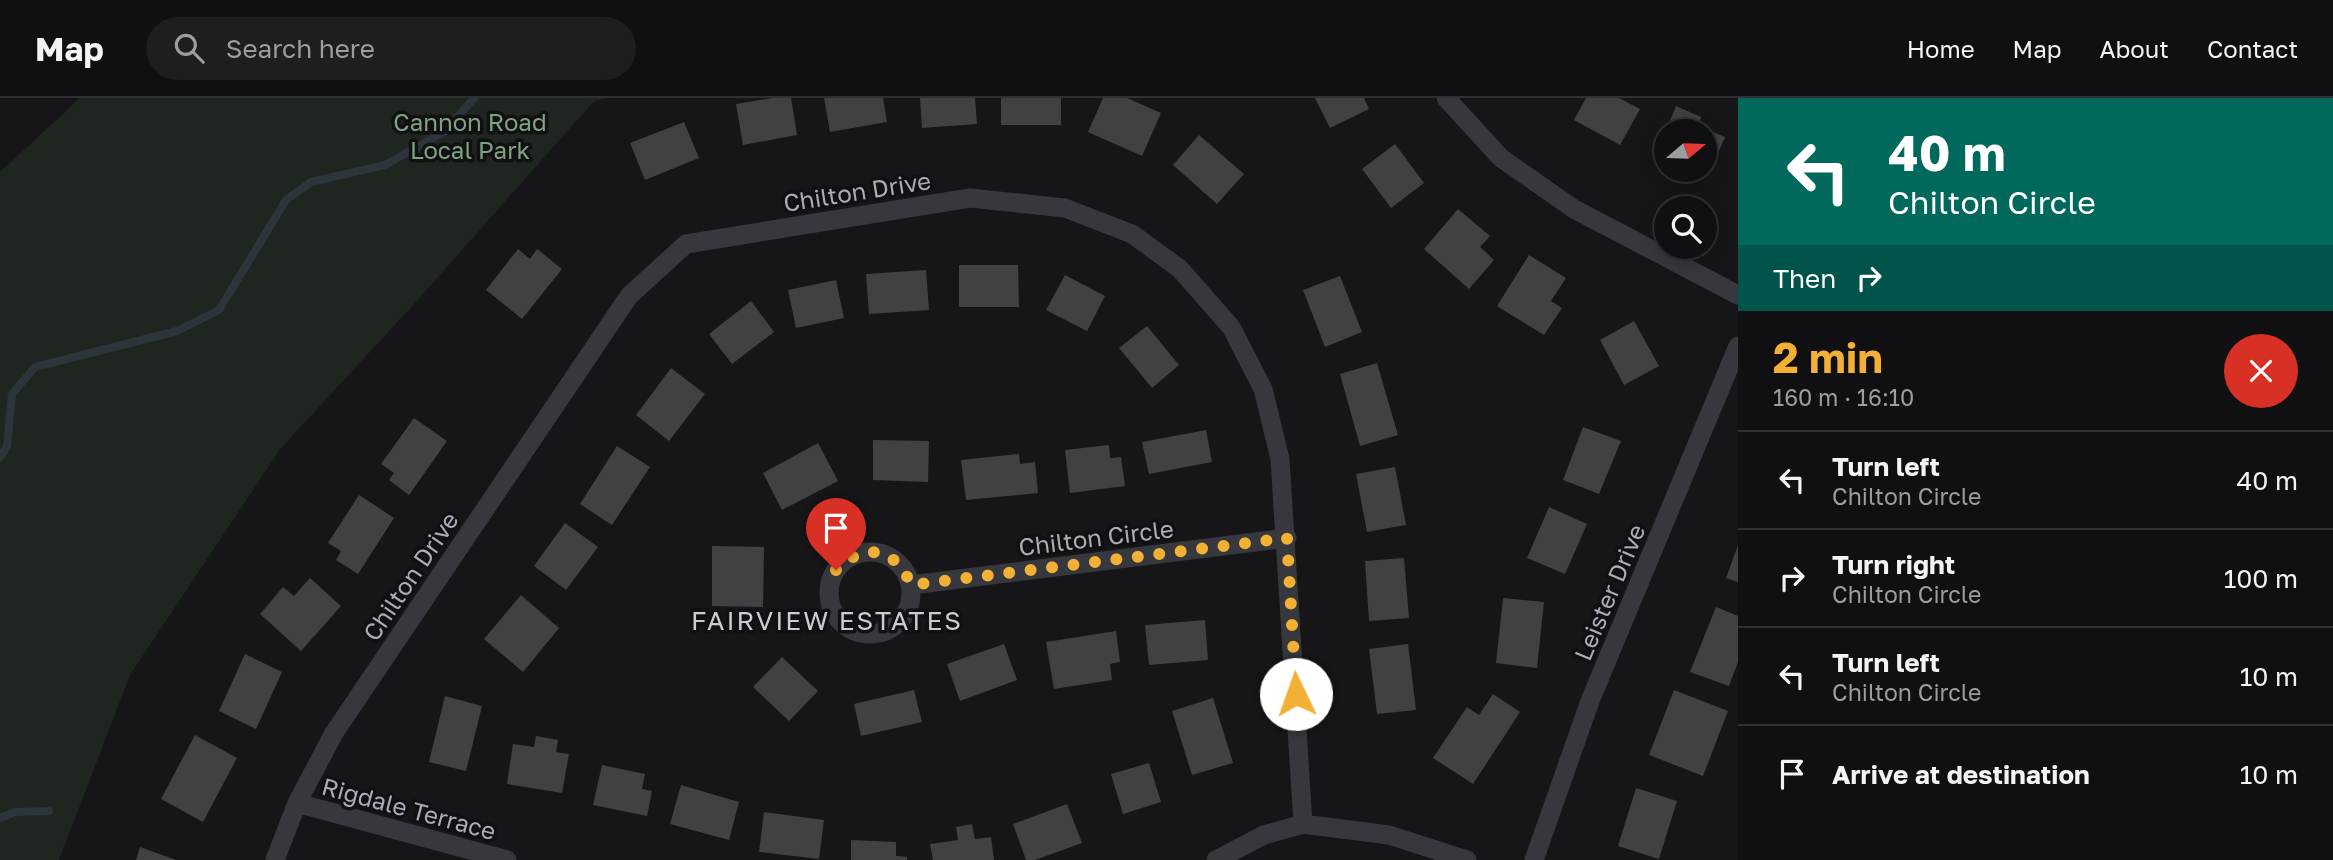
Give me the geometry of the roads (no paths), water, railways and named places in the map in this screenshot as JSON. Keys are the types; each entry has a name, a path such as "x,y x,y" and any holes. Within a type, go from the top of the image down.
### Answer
{"street":[{"path":"1446,98 1501,158 1574,209 1738,295"},
{"name":"Chilton Drive","path":"275,860 297,803 334,733 629,296 686,244 970,198 1065,208 1132,234 1180,269 1231,327 1263,389 1280,459 1303,824"},
{"name":"Leister Drive","path":"1534,860 1590,701 1738,346"},
{"name":"Chilton Circle","path":"911,585 1287,538"},
{"path":"862,552 878,552 893,559 905,570 911,585 905,616 893,627 878,633 862,633 848,627 836,615 830,600 830,584 836,570 848,558 862,552"},
{"name":"Rigdale Terrace","path":"297,803 507,860"},
{"path":"1216,860 1264,835 1303,824 1389,835 1467,860"}],"waterway":[{"path":"0,457 7,447 12,394 35,367 177,331 219,310 286,200 311,182 385,165 444,132 474,98"},
{"path":"0,818 15,812 49,811"}],"district":[{"name":"FAIRVIEW ESTATES","path":"827,620"}],"park label":[{"name":"Cannon Road Local Park","path":"470,135"}]}
